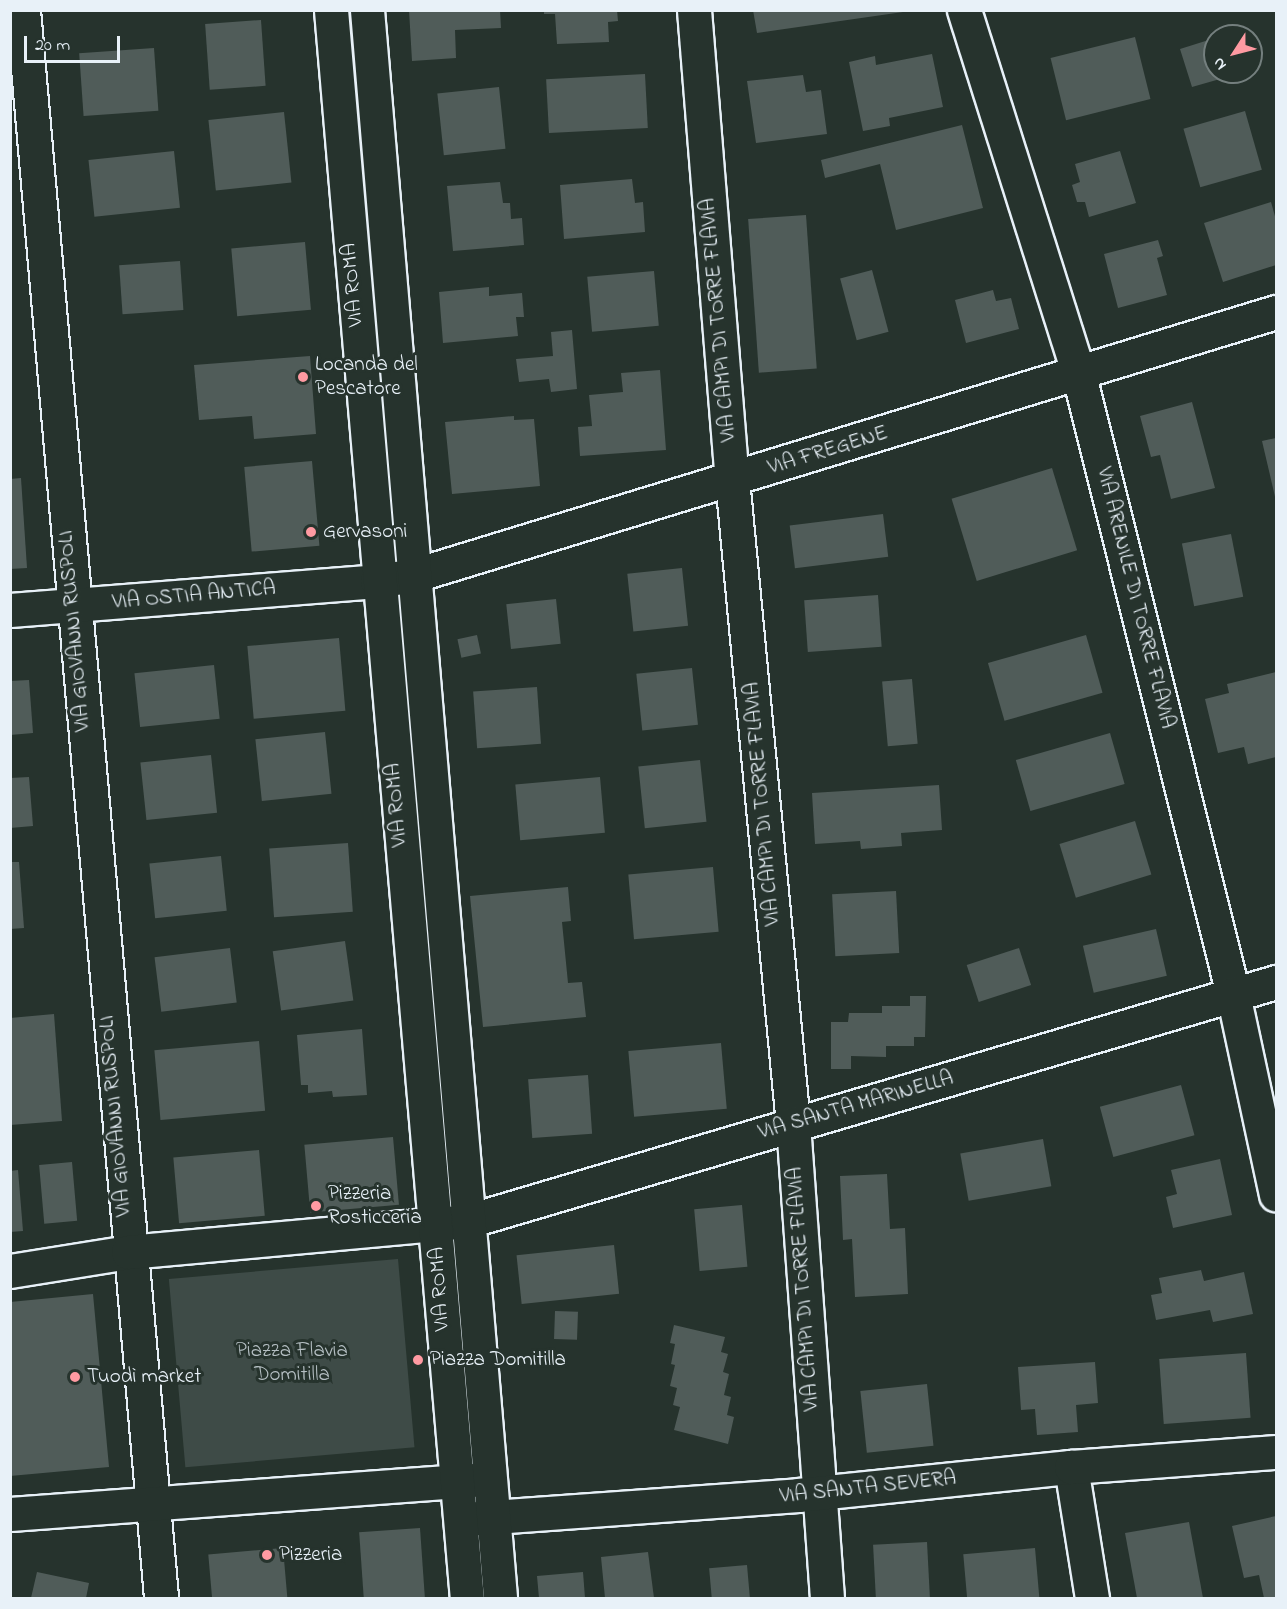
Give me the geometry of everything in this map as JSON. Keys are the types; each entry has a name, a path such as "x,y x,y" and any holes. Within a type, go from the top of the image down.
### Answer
{"street":[{"name":"VIA GIOVANNI RUSPOLI","path":"23,10 128,1252"},
{"name":"VIA ROMA","path":"331,10 377,581 467,1599"},
{"name":"VIA ROMA","path":"367,10 500,1599"},
{"name":"VIA CAMPI DI TORRE FLAVIA","path":"694,10 732,479 793,1124 827,1599"},
{"name":"VIA ARENILE DI TORRE FLAVIA","path":"964,10 1080,375 1233,994 1276,1194"},
{"name":"VIA FREGENE","path":"377,581 415,575 1080,375 1276,312"},
{"name":"VIA OSTIA ANTICA","path":"10,610 377,581"},
{"name":"VIA SANTA MARINELLA","path":"435,1224 468,1221 1276,982"},
{"path":"10,1271 128,1252 435,1224"},
{"path":"128,1252 160,1599"},
{"name":"VIA SANTA SEVERA","path":"460,1520 818,1494 1071,1467 1276,1452"},
{"path":"1071,1467 1092,1599"},
{"path":"10,1514 490,1479"}],"green space":[{"name":"Piazza Flavia Domitilla","path":"398,1259 414,1447 185,1467 169,1279"}],"building":[{"path":"409,10 500,10 501,28 455,30 456,58 412,61"},
{"path":"544,10 617,10 618,21 608,22 609,42 557,44 555,14 544,14"},
{"path":"753,10 903,10 903,12 757,33"},
{"path":"261,20 266,86 210,90 205,24"},
{"path":"1135,37 1150,99 1066,120 1051,58"},
{"path":"1203,42 1203,84 1192,87 1180,49"},
{"path":"154,48 158,111 84,116 79,53"},
{"path":"932,54 943,107 889,118 890,126 863,131 849,62 875,56 876,65"},
{"path":"645,74 648,128 549,133 546,79"},
{"path":"803,75 806,92 821,90 827,134 756,143 747,81"},
{"path":"499,87 505,149 444,155 437,93"},
{"path":"1245,111 1262,170 1200,187 1183,129"},
{"path":"284,112 291,183 216,191 208,120"},
{"path":"962,125 983,208 896,230 880,164 825,178 821,160"},
{"path":"174,151 180,208 94,217 88,160"},
{"path":"1120,151 1136,203 1089,217 1085,202 1077,202 1072,185 1080,182 1075,164"},
{"path":"632,179 635,203 643,202 645,232 564,239 560,185"},
{"path":"500,182 503,203 510,203 511,219 522,218 524,245 453,251 447,186"},
{"path":"1271,202 1276,220 1276,265 1223,282 1204,223"},
{"path":"806,215 817,369 759,373 748,219"},
{"path":"1158,240 1163,256 1157,258 1167,295 1118,308 1104,254"},
{"path":"305,242 311,310 237,316 231,248"},
{"path":"180,261 183,310 123,314 119,265"},
{"path":"872,270 889,332 857,340 840,279"},
{"path":"654,271 659,326 592,332 587,277"},
{"path":"489,287 489,296 522,293 524,317 516,317 518,336 443,343 439,292"},
{"path":"993,290 996,301 1011,298 1019,329 966,343 955,300"},
{"path":"572,330 577,389 551,392 549,379 519,382 516,359 553,356 551,332"},
{"path":"310,356 316,434 254,439 252,416 199,420 194,365"},
{"path":"660,370 666,450 580,456 578,427 592,426 589,395 623,392 621,373"},
{"path":"1192,402 1215,488 1171,499 1160,455 1151,457 1140,416"},
{"path":"514,416 514,420 534,419 540,486 452,494 445,422"},
{"path":"1276,438 1276,501 1262,441"},
{"path":"312,461 319,546 252,552 244,467"},
{"path":"1052,468 1077,550 977,581 952,499"},
{"path":"21,478 27,568 10,569 10,479"},
{"path":"883,514 888,557 795,568 790,525"},
{"path":"1231,534 1243,597 1194,606 1182,544"},
{"path":"682,568 688,626 633,631 627,574"},
{"path":"878,595 882,647 808,652 804,600"},
{"path":"556,599 561,644 511,649 506,604"},
{"path":"477,635 481,654 461,658 457,639"},
{"path":"1086,635 1103,693 1004,721 988,663"},
{"path":"339,638 345,711 254,719 247,646"},
{"path":"214,665 220,719 140,727 134,673"},
{"path":"692,668 698,725 642,731 636,674"},
{"path":"1276,672 1276,757 1248,764 1244,747 1218,753 1205,699 1229,693 1227,684"},
{"path":"912,679 918,744 888,746 882,682"},
{"path":"29,680 33,733 10,735 10,681"},
{"path":"537,687 541,744 477,748 473,691"},
{"path":"325,732 331,794 262,801 255,739"},
{"path":"1110,733 1125,784 1030,811 1016,760"},
{"path":"211,755 217,813 146,820 140,762"},
{"path":"700,760 706,822 645,828 638,766"},
{"path":"29,777 33,826 10,828 10,778"},
{"path":"600,777 605,833 520,840 515,784"},
{"path":"939,785 942,830 901,833 902,846 861,849 860,841 815,844 812,793"},
{"path":"1135,821 1151,875 1076,898 1059,844"},
{"path":"348,843 353,912 274,917 269,849"},
{"path":"221,856 227,911 155,918 149,864"},
{"path":"10,862 19,862 24,928 10,929"},
{"path":"713,867 719,932 634,939 628,874"},
{"path":"568,887 571,921 562,922 568,983 582,982 586,1017 483,1027 470,896"},
{"path":"896,891 899,953 835,956 832,894"},
{"path":"1156,929 1167,976 1094,993 1083,946"},
{"path":"345,941 353,1000 281,1011 273,951"},
{"path":"230,948 237,1003 161,1012 155,957"},
{"path":"1019,948 1031,985 979,1002 967,965"},
{"path":"910,996 926,996 925,1037 914,1037 914,1046 886,1046 886,1057 851,1056 851,1069 831,1069 831,1022 848,1022 849,1013 882,1013 882,1006 910,1006"},
{"path":"54,1014 62,1121 10,1125 10,1018"},
{"path":"362,1029 367,1095 333,1097 332,1091 308,1093 308,1085 301,1085 297,1035"},
{"path":"259,1041 265,1111 161,1120 154,1050"},
{"path":"721,1043 727,1109 634,1117 628,1051"},
{"path":"588,1075 592,1134 532,1138 528,1079"},
{"path":"1181,1085 1194,1135 1113,1157 1100,1107"},
{"path":"393,1137 399,1205 310,1212 304,1145"},
{"path":"1043,1139 1051,1186 969,1201 960,1154"},
{"path":"259,1150 265,1216 179,1223 173,1157"},
{"path":"1220,1159 1232,1215 1173,1228 1166,1197 1177,1194 1171,1170"},
{"path":"72,1162 77,1221 44,1224 39,1165"},
{"path":"18,1170 23,1231 10,1232 10,1171"},
{"path":"887,1174 890,1229 905,1228 908,1294 855,1297 852,1239 843,1240 840,1176"},
{"path":"742,1205 747,1267 700,1271 694,1209"},
{"path":"614,1245 619,1294 522,1304 517,1255"},
{"path":"1201,1270 1204,1281 1244,1272 1253,1314 1213,1322 1210,1310 1156,1320 1151,1295 1162,1293 1159,1278"},
{"path":"93,1294 109,1467 10,1476 10,1302"},
{"path":"555,1311 578,1312 577,1340 554,1339"},
{"path":"674,1325 725,1337 721,1352 728,1354 723,1372 729,1374 724,1395 731,1397 727,1415 734,1417 728,1444 674,1430 680,1407 673,1405 677,1388 670,1386 675,1365 671,1364 675,1344 670,1343"},
{"path":"1246,1353 1251,1418 1164,1424 1159,1359"},
{"path":"1095,1362 1098,1403 1076,1405 1078,1432 1037,1435 1035,1409 1021,1410 1018,1367"},
{"path":"927,1384 933,1446 867,1453 860,1391"},
{"path":"1276,1516 1276,1598 1264,1598 1259,1575 1244,1578 1232,1526"},
{"path":"1189,1522 1203,1598 1137,1598 1125,1533"},
{"path":"420,1528 425,1598 364,1598 359,1532"},
{"path":"927,1542 930,1597 876,1598 873,1545"},
{"path":"283,1548 287,1598 212,1598 208,1555"},
{"path":"1035,1548 1039,1598 967,1598 963,1554"},
{"path":"648,1552 654,1598 605,1598 601,1557"},
{"path":"747,1565 750,1598 712,1598 709,1568"},
{"path":"37,1572 89,1583 86,1598 31,1598"},
{"path":"583,1572 585,1598 539,1598 537,1576"}],"place":[{"name":"Locanda del Pescatore","path":"303,377"},
{"name":"Gervasoni","path":"311,532"},
{"name":"Pizzeria Rosticceria","path":"316,1206"},
{"name":"Piazza Domitilla","path":"418,1360"},
{"name":"Tuodì market","path":"75,1377"},
{"name":"Pizzeria","path":"267,1555"}]}
